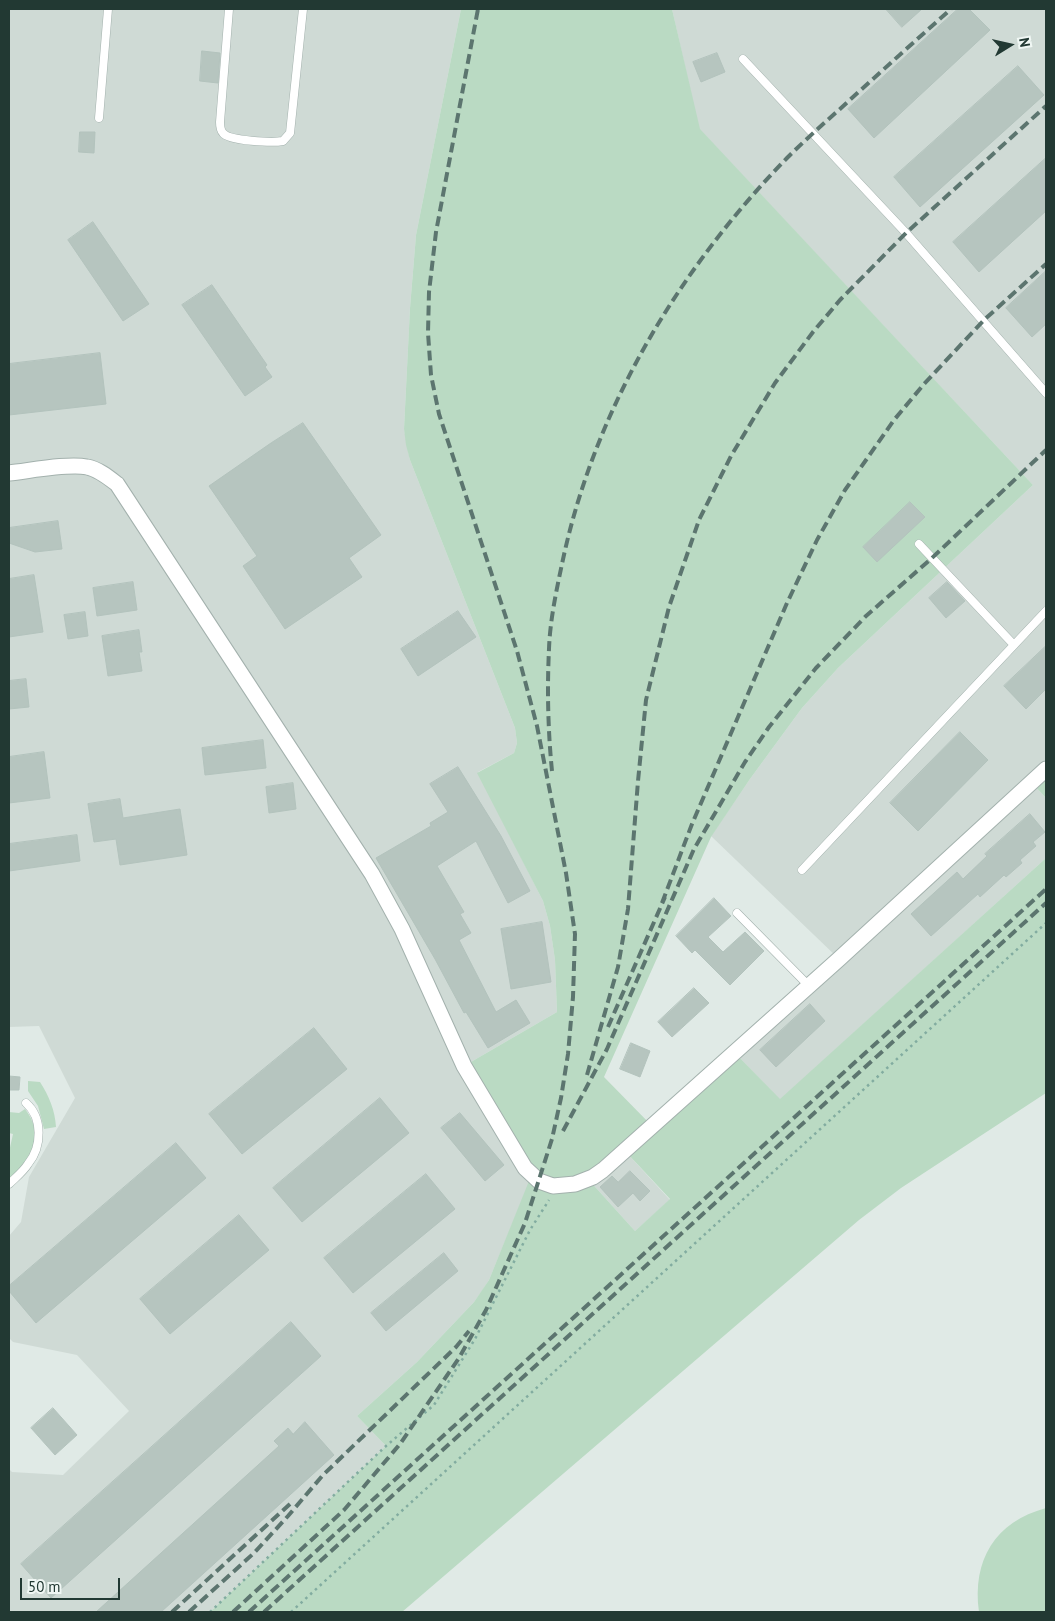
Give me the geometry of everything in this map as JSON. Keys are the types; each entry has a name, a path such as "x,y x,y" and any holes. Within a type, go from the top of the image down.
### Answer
{"street":[{"path":"9,473 87,467 101,472 117,484 372,874 402,929 464,1066 517,1158 532,1176 548,1185 558,1186 582,1182 603,1170 809,986 1046,769"}],"lane":[{"path":"99,118 108,9"},
{"path":"229,9 220,122 221,131 226,136 234,139 273,142 283,141 290,133 303,9"},
{"path":"743,59 906,233 1046,393"},
{"path":"919,544 1014,645"},
{"path":"802,870 1046,611"},
{"path":"737,914 809,986"},
{"path":"9,1184 29,1164 38,1142 37,1120 26,1103"}],"path":[{"path":"291,1612 1046,923"},
{"path":"210,1612 386,1446 434,1405 475,1339 530,1230 558,1186"}],"shaded area":[{"path":"9,9 461,9 416,235 404,429 410,460 515,728 517,743 514,753 478,772 543,901 550,926 555,960 557,1012 464,1066 532,1176 489,1280 474,1302 417,1362 357,1416 386,1446 210,1612 9,1612 9,1469 12,1472 63,1475 129,1411 77,1355 13,1342 9,1338 9,1236 21,1222 29,1177 75,1098 39,1026 9,1027"},
{"path":"672,9 1046,9 1046,769 1031,782 1046,798 1046,858 780,1100 735,1053 839,959 711,836 802,708 838,668 1033,485 699,129"},
{"path":"625,1151 670,1200 635,1231 588,1179"}],"green space":[{"path":"461,9 672,9 700,129 1033,485 838,668 802,708 750,779 711,837 604,1077 653,1127 735,1053 780,1099 1046,858 1046,1093 901,1188 859,1220 402,1612 210,1612 386,1446 357,1416 417,1362 474,1302 489,1280 531,1176 464,1066 557,1012 555,960 550,926 543,901 477,773 514,753 517,743 515,728 410,460 406,445 404,429 416,235","holes":["625,1151 670,1199 635,1231 588,1179"]},
{"path":"1046,769 1046,798 1031,782"},
{"path":"28,1081 40,1082 53,1109 56,1127 44,1129 38,1106 28,1091"},
{"path":"25,1109 34,1129 33,1147 24,1163 9,1179 9,1152 13,1134 9,1133 9,1112 19,1113"},
{"path":"1046,1508 1046,1612 979,1612 979,1576 991,1546 1001,1533 1013,1523 1028,1514"}],"building":[{"path":"886,9 922,9 902,27"},
{"path":"958,9 969,9 990,30 874,138 848,109"},
{"path":"202,51 220,53 218,83 200,81"},
{"path":"717,53 725,72 701,82 693,62"},
{"path":"1018,66 1044,95 920,207 894,177"},
{"path":"80,132 95,132 94,153 79,152"},
{"path":"1046,158 1046,211 979,272 953,242"},
{"path":"93,222 149,304 123,321 68,240"},
{"path":"1046,271 1046,324 1032,337 1006,308"},
{"path":"212,285 267,365 265,367 272,377 245,396 182,305"},
{"path":"100,353 106,404 9,415 9,364"},
{"path":"303,423 381,535 349,558 362,577 285,629 243,566 257,556 209,486"},
{"path":"910,502 925,517 877,562 863,547"},
{"path":"58,521 62,549 35,552 9,543 9,528"},
{"path":"34,575 43,632 9,637 9,579"},
{"path":"133,582 137,610 97,616 93,588"},
{"path":"947,582 965,601 946,618 929,598"},
{"path":"458,611 476,637 418,676 401,649"},
{"path":"85,612 88,636 68,639 64,615"},
{"path":"139,630 142,652 139,652 142,671 108,676 102,636"},
{"path":"1046,646 1046,689 1026,709 1004,686"},
{"path":"26,679 29,707 9,709 9,681"},
{"path":"960,732 988,760 918,831 890,803"},
{"path":"263,740 266,768 205,775 202,748"},
{"path":"44,752 50,798 9,803 9,757"},
{"path":"458,767 501,836 530,891 508,903 476,841 437,866 464,912 460,914 471,933 459,940 496,1012 516,1000 530,1023 488,1048 466,1012 464,1013 376,858 431,826 430,823 448,812 430,784"},
{"path":"293,783 296,809 269,813 266,787"},
{"path":"120,799 123,818 180,809 187,855 120,865 116,839 94,842 88,804"},
{"path":"1030,814 1045,832 1033,842 1036,846 1020,860 1022,863 1006,877 1004,875 980,897 978,894 931,936 911,914 957,872 963,879 987,856 985,854"},
{"path":"77,835 80,861 9,871 9,844"},
{"path":"714,898 731,916 708,937 723,952 745,932 764,951 730,985 695,950 692,953 676,936"},
{"path":"542,922 551,982 511,989 501,929"},
{"path":"694,988 709,1003 672,1037 658,1022"},
{"path":"810,1004 825,1021 776,1067 760,1050"},
{"path":"314,1028 347,1069 242,1154 209,1114"},
{"path":"631,1043 650,1051 640,1077 620,1069"},
{"path":"9,1076 20,1077 19,1090 9,1090"},
{"path":"380,1098 409,1133 302,1222 273,1188"},
{"path":"460,1113 504,1165 485,1181 441,1128"},
{"path":"176,1143 206,1178 36,1323 9,1291 9,1286"},
{"path":"630,1171 650,1191 640,1201 633,1193 618,1207 600,1187 612,1176 618,1182"},
{"path":"426,1174 455,1209 353,1293 324,1258"},
{"path":"239,1215 269,1250 170,1334 140,1299"},
{"path":"444,1253 458,1271 386,1331 371,1313"},
{"path":"291,1322 321,1356 51,1598 21,1564"},
{"path":"53,1408 77,1435 55,1455 31,1428"},
{"path":"305,1422 334,1455 161,1612 96,1612 279,1446 274,1441 288,1428 293,1434"}],"railway":[{"path":"233,1612 344,1510 400,1444 459,1358 486,1310 525,1223 552,1139 568,1054 573,997 575,934 566,873 537,726 517,651 439,414 431,375 428,333 429,292 436,232 478,9"},
{"path":"552,771 548,710 549,649 552,617 562,564 576,507 595,451 619,397 646,345 676,295 710,247 747,201 800,145 951,9"},
{"path":"587,1075 618,967 628,909 646,700 669,607 699,520 731,456 775,383 813,332 840,300 906,233 1046,106"},
{"path":"662,903 692,824 787,603 817,540 845,490 894,420 924,384 984,320 1046,264"},
{"path":"563,1131 607,1049 694,849 745,762 769,727 816,668 866,616 932,558 1046,450"},
{"path":"249,1612 1046,889"},
{"path":"608,1027 665,897"},
{"path":"264,1612 1046,903"},
{"path":"189,1612 254,1553 323,1475 456,1347 469,1331"},
{"path":"172,1612 291,1503"}]}
